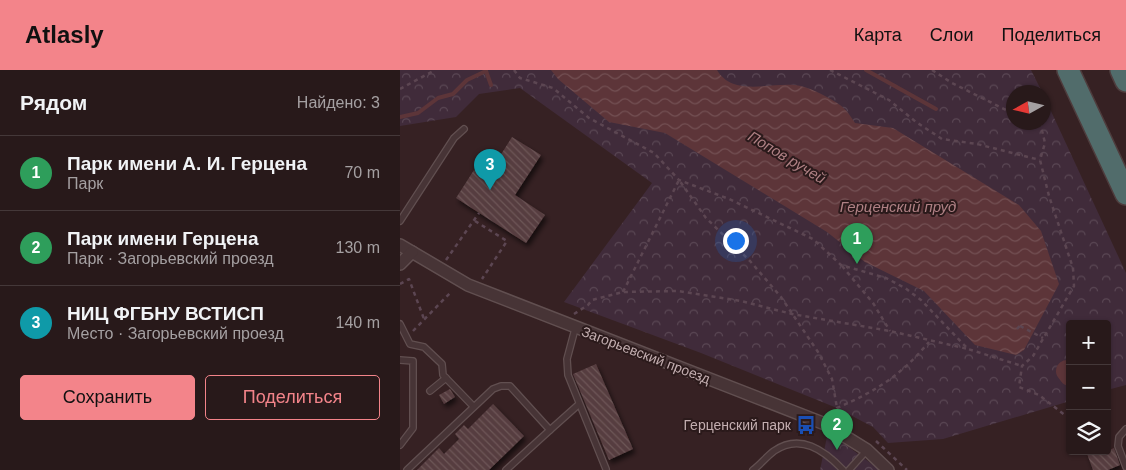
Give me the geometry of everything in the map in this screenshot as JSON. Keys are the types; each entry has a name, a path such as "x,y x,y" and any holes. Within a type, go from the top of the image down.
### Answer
{"highway":[{"path":"1068,70 1126,194"},
{"path":"1121,70 1126,82"}],"street":[{"name":"Загорьевский проезд","path":"400,245 468,285 575,329 809,417 844,434 867,450 888,470"},
{"path":"400,264 412,252"}],"lane":[{"path":"400,221 454,138 464,129"},
{"path":"400,324 410,344 410,351"},
{"path":"575,329 567,359 568,375 578,404 606,469"},
{"path":"410,344 424,346 442,364 443,375 473,406"},
{"path":"400,360 413,361 413,428 400,445"},
{"path":"430,391 446,378"},
{"path":"407,470 473,406 494,389 501,386 510,386 550,430"},
{"path":"506,470 578,404"},
{"path":"1126,429 1119,437 1118,446 1126,467"},
{"path":"756,469 775,451 792,443 808,444 828,455 843,470"},
{"path":"849,470 867,450"}],"path":[{"path":"400,89 435,70"},
{"path":"514,70 520,78 553,88 589,118 654,153 679,180 706,218 750,261 792,314 818,352 832,379 837,408 834,416"},
{"path":"830,70 889,100 916,122 942,139 977,144 1040,160"},
{"path":"932,70 952,83 1006,110"},
{"path":"1042,130 1044,143 1040,160 1049,196 1073,268 1074,286 1033,356 1022,366 1019,387 1039,395 1066,417"},
{"path":"679,180 729,199 813,239 841,265 863,290 890,331"},
{"path":"623,292 679,180"},
{"path":"446,260 479,213"},
{"path":"475,221 507,241 482,279"},
{"path":"841,265 886,278 906,288 921,300 968,349"},
{"path":"400,284 409,279 424,319"},
{"path":"574,314 592,300 623,292 678,291 741,301 792,314 890,331 929,342 968,349 1022,366"},
{"path":"407,337 451,292"},
{"path":"1017,329 1021,324 1043,338"},
{"path":"837,408 872,392 903,370 929,342"},
{"path":"876,440 907,470"}],"green space":[{"path":"400,70 1031,70 1038,85 1006,85 1006,130 1051,130 1051,111 1126,273 1126,385 1111,389 1111,320 1066,320 1066,402 943,439 888,443 873,427 837,408 701,353 564,302 652,183 520,88 479,94 456,117 400,126"},
{"path":"828,432 880,470 820,470"}],"water":[{"name":"Герценский пруд","path":"551,70 717,70 724,79 734,84 756,87 791,85 811,89 842,107 855,123 893,128 1019,205 1041,231 1059,284 1024,350 1016,355 975,345 924,291 865,262 827,232 665,133 609,122 558,79"}],"building":[{"path":"512,137 541,155 515,195 545,215 526,243 456,198 474,170 486,178"},
{"path":"596,364 633,449 609,460 573,374"},
{"path":"450,389 455,397 444,404 439,395"},
{"path":"493,404 524,436 489,470 417,470 439,448 444,454 459,439 455,434 464,425 468,429"},
{"path":"1114,448 1120,465 1108,470 1093,470 1087,455 1111,455 1111,449"}],"waterway":[{"path":"866,70 936,109"},
{"path":"486,71 491,85"},
{"path":"400,117 418,113 438,98 453,94 467,80 486,71"}],"place":[{"name":"НИЦ ФГБНУ ВСТИСП","path":"490,190"},
{"name":"Парк имени А. И. Герцена","path":"857,264"},
{"name":"Герценский парк","path":"806,425"},
{"name":"Парк имени Герцена","path":"837,450"}],"water label":[{"name":"Попов ручей","path":"787,157"}]}
